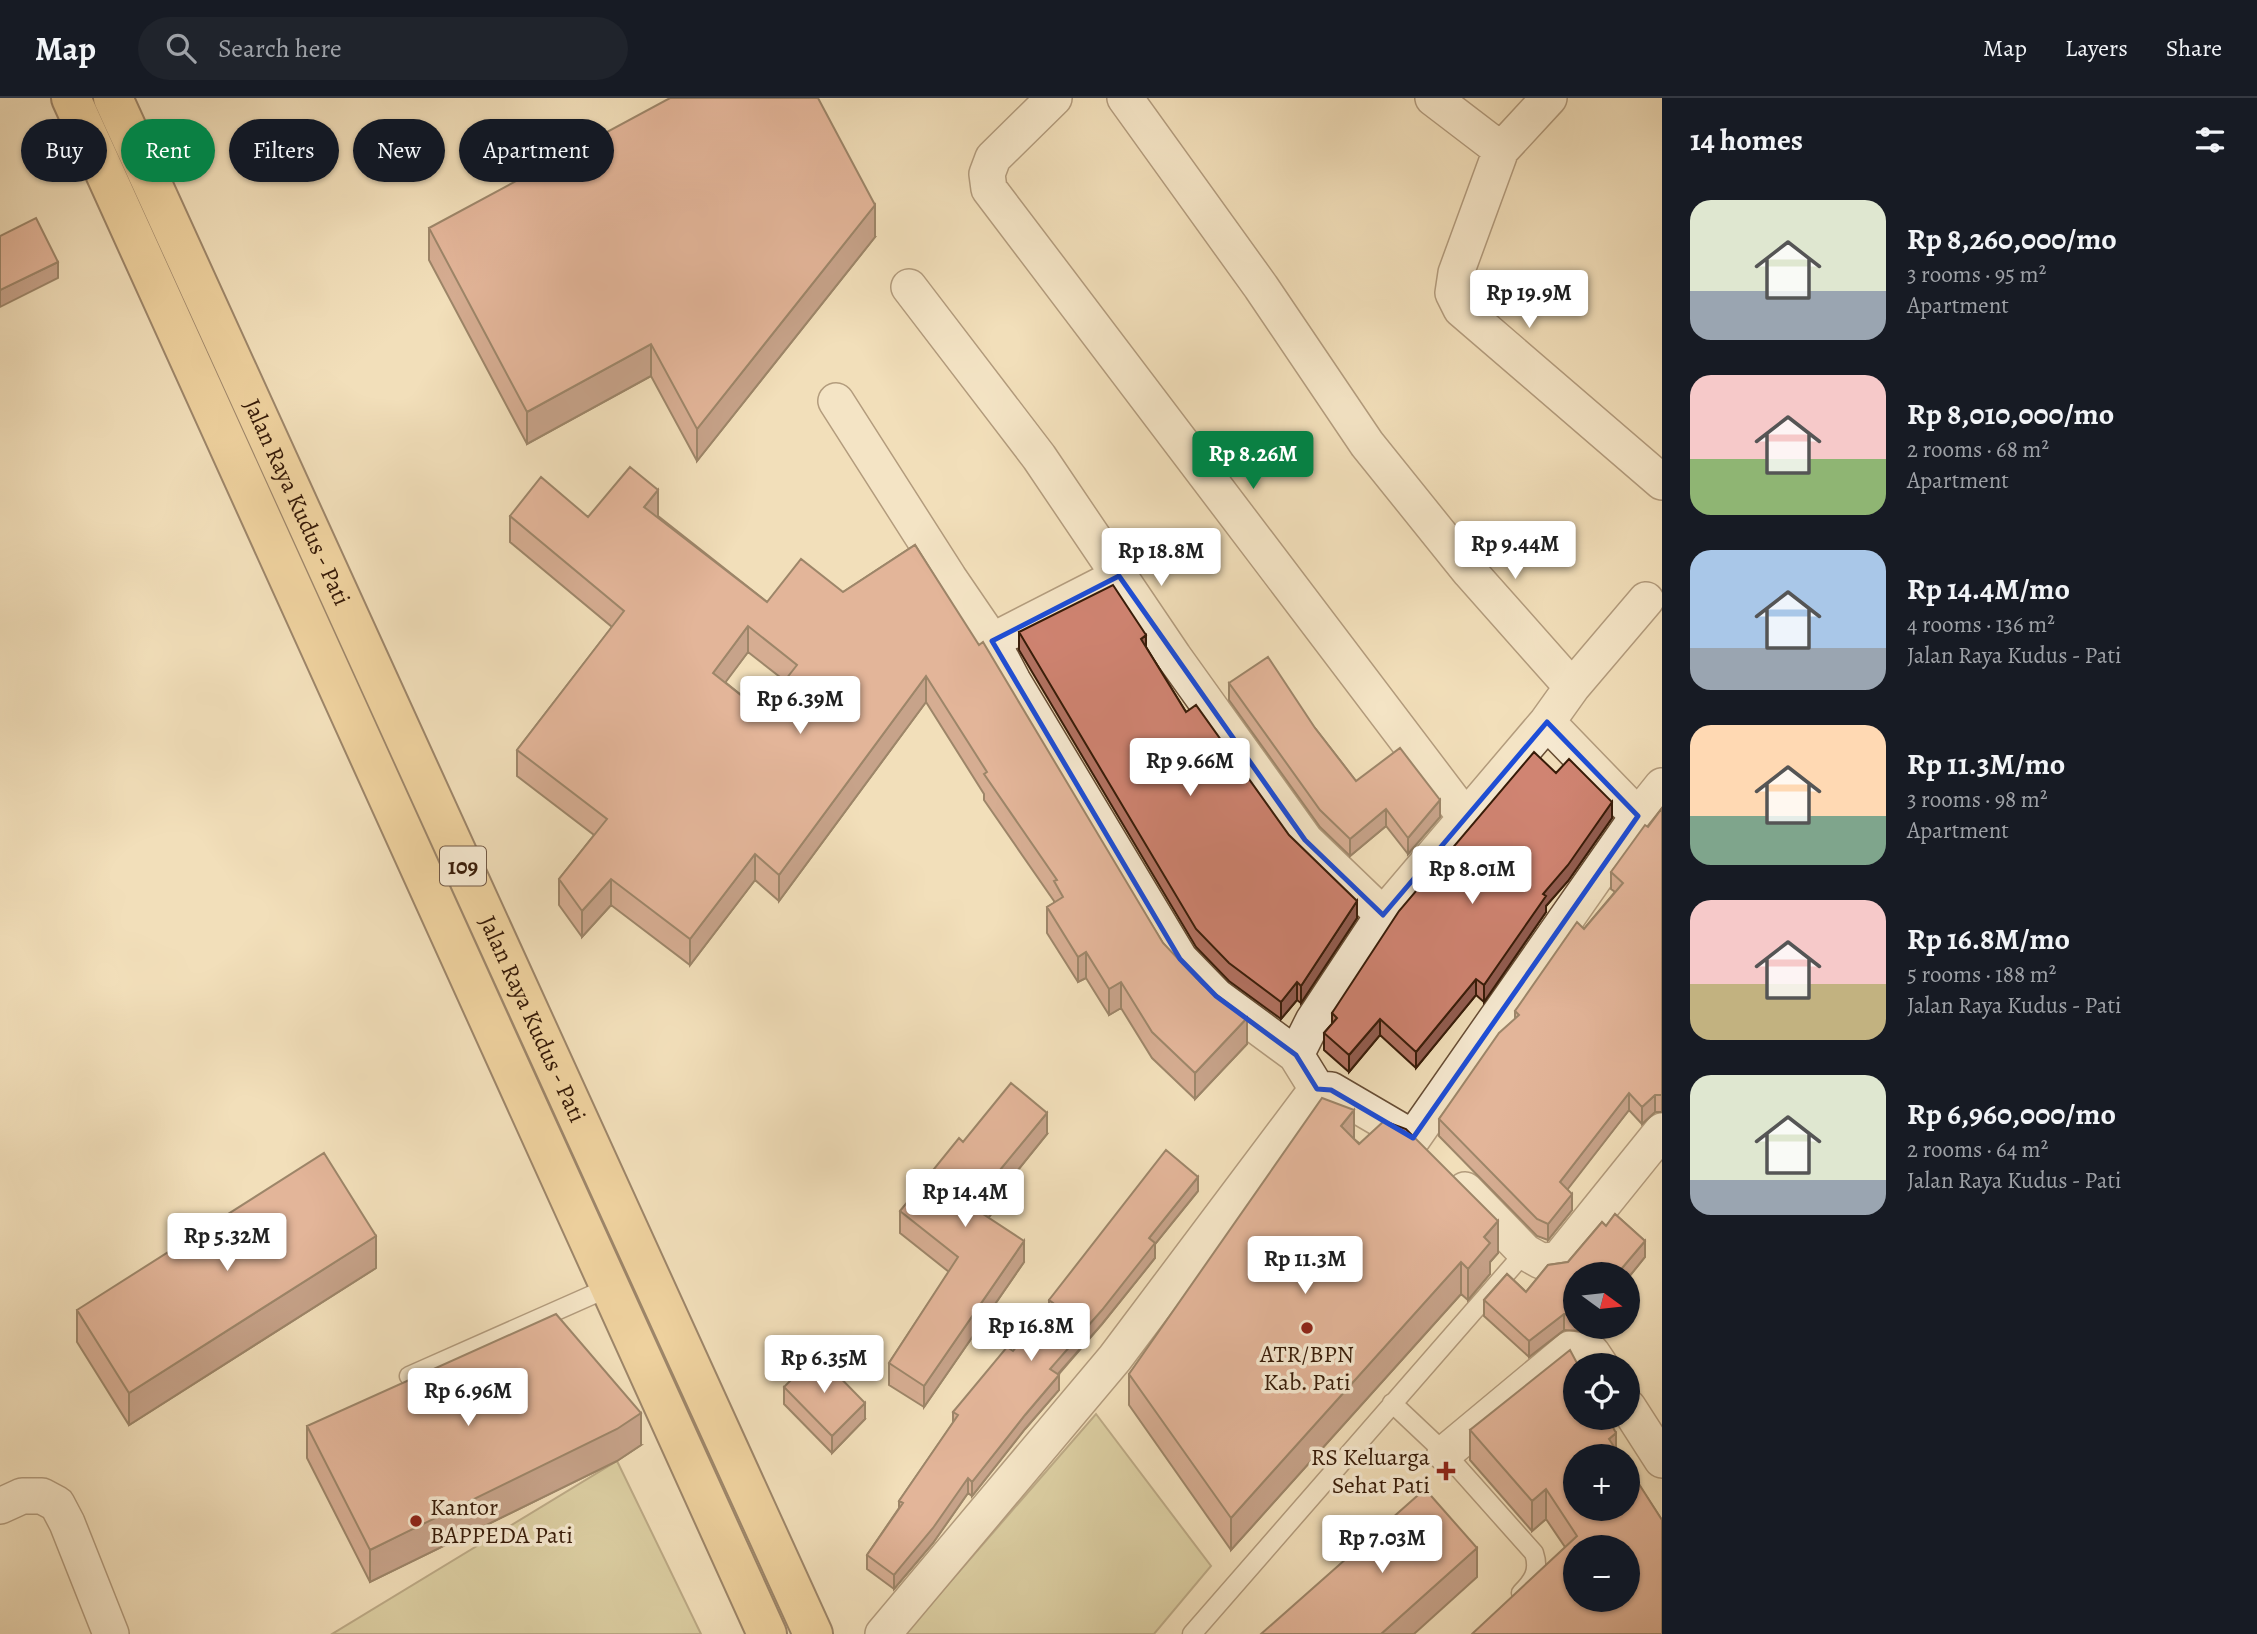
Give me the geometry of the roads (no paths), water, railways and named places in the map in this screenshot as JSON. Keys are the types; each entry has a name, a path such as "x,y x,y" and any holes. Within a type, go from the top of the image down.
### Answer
{"main road":[{"name":"Jalan Raya Kudus - Pati","path":"71,98 767,1634"},
{"name":"Jalan Raya Kudus - Pati","path":"113,98 813,1634"}],"street":[{"path":"1054,98 993,158 987,174 989,188 1466,818"},
{"path":"1125,98 1261,287 1367,444 1469,572 1572,687"},
{"path":"1433,98 1501,150"},
{"path":"1549,98 1501,150 1457,273 1454,293 1461,309 1662,482"},
{"path":"909,287 1039,457 1174,657 1305,839 1383,915"},
{"path":"836,401 992,641 1013,681 1180,959 1216,996 1296,1055 1317,1089"},
{"path":"992,641 1119,576"},
{"path":"1296,1055 1313,1021 1383,915 1547,722 1572,687 1646,600"},
{"path":"1547,722 1638,816"},
{"path":"1429,1153 1638,816 1662,786"},
{"path":"1317,1089 1331,1090 1429,1153 1525,1252 1541,1261 1558,1261 1662,1131"},
{"path":"883,1634 1115,1358 1317,1089"},
{"path":"1565,1353 1570,1349 1592,1353"},
{"path":"1445,1453 1563,1355"},
{"path":"1640,1426 1662,1460"},
{"path":"0,1507 22,1496 42,1496 57,1504 111,1634"}],"lane":[{"path":"1192,1634 1525,1252"},
{"path":"410,1376 610,1287"},
{"path":"1392,1403 1445,1453 1534,1553 1537,1567 1531,1583 1505,1608"}],"place":[{"name":"ATR/BPN Kab. Pati","path":"1307,1328"},
{"name":"RS Keluarga Sehat Pati","path":"1446,1471"},
{"name":"Kantor BAPPEDA Pati","path":"416,1521"}]}
